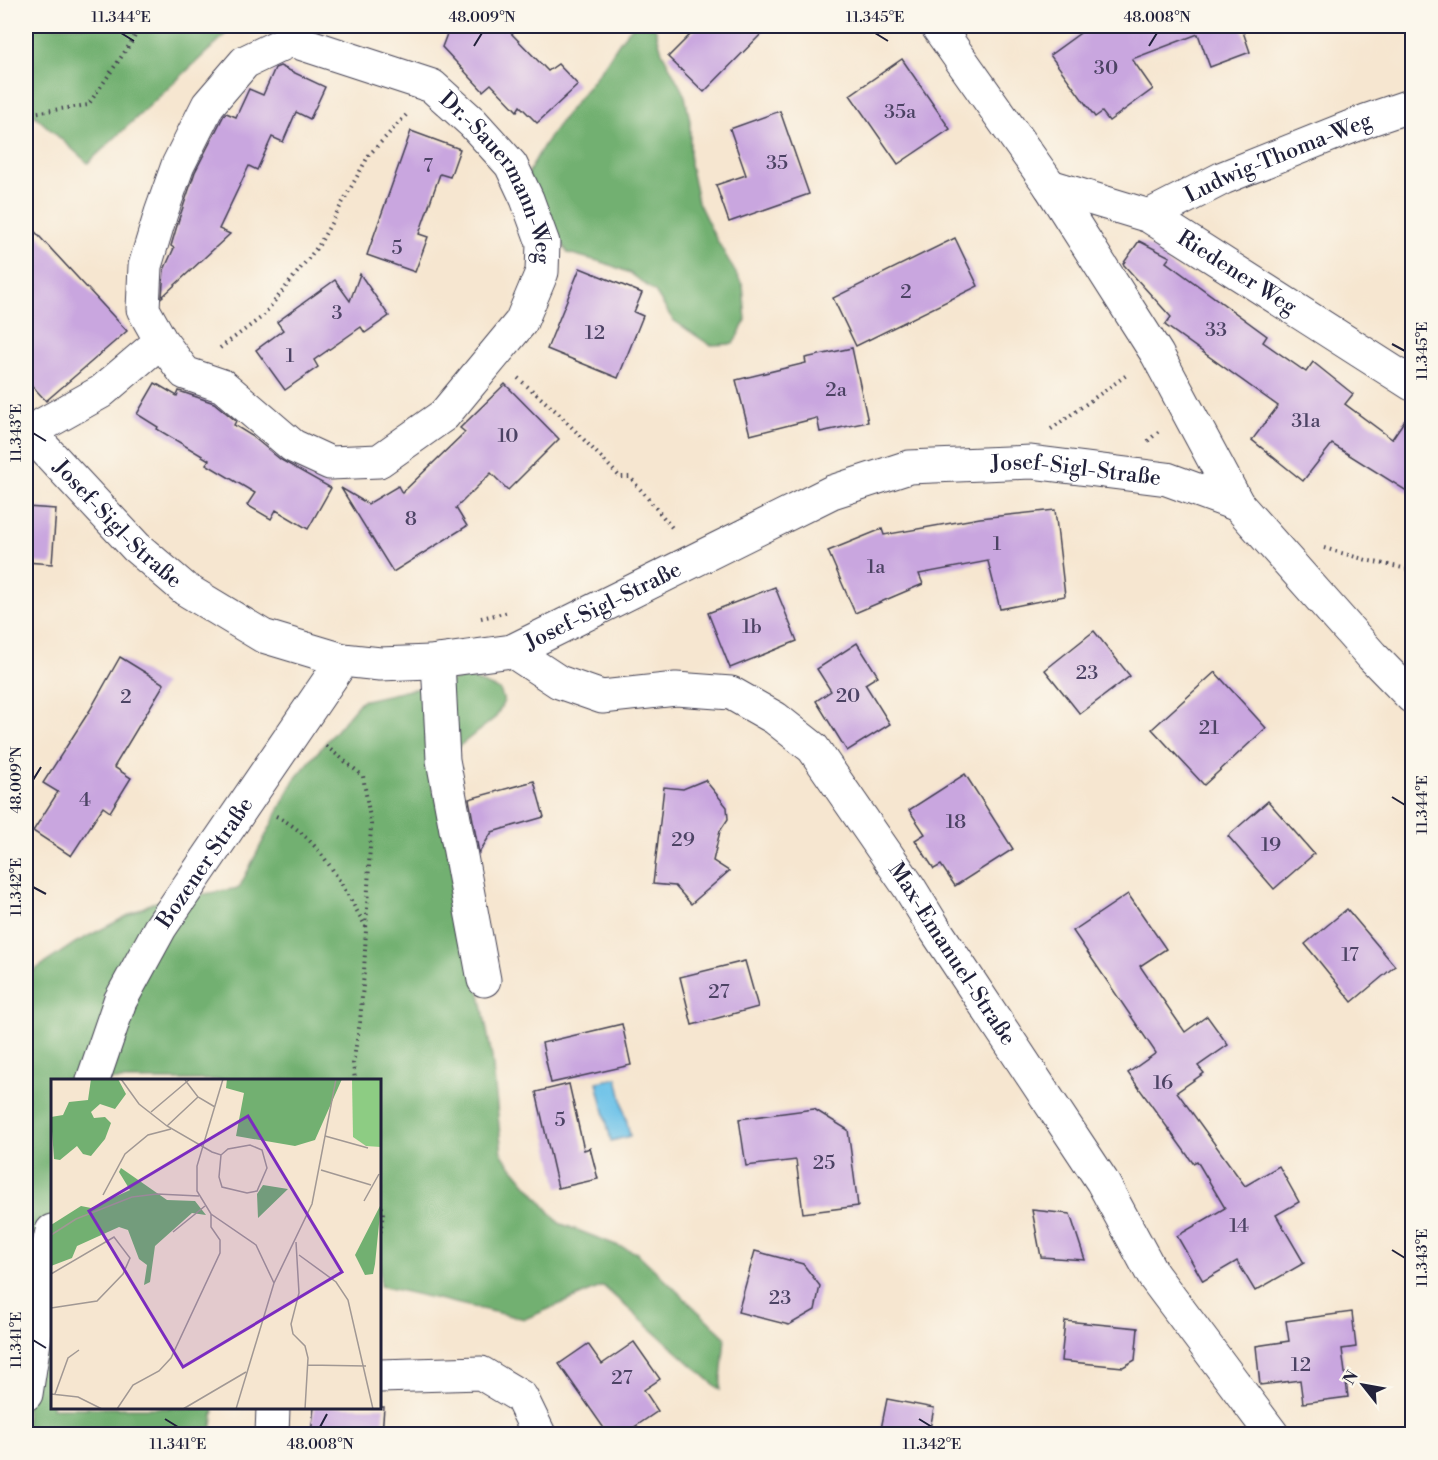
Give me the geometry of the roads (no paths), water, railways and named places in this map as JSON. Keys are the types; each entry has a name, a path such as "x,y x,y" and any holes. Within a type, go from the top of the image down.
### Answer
{"street":[{"path":"937,26 1050,186 1157,354 1238,505 1372,656 1413,697"},
{"name":"Dr.-Sauermann-Weg","path":"291,40 432,86 473,123 511,165 527,199 543,243 542,272 521,322 444,416 379,461 330,463 293,446 223,387 186,373 161,341 143,309 145,266 178,165 207,105 245,62 291,40"},
{"name":"Ludwig-Thoma-Weg","path":"1149,216 1223,178 1368,120 1413,105"},
{"name":"Riedener Weg","path":"1050,186 1149,216 1337,338 1413,384"},
{"path":"26,432 101,392 161,341"},
{"name":"Josef-Sigl-Straße","path":"26,432 136,548 185,589 263,636 343,660 380,664 438,661 512,651 832,492 909,467 1031,462 1167,479 1238,505"},
{"name":"Max-Emanuel-Straße","path":"512,651 559,682 602,697 676,689 731,693 776,718 813,748 909,887 1102,1181 1153,1275 1272,1434"},
{"name":"Bozener Straße","path":"93,1079 120,1001 160,928 343,660"},
{"path":"438,661 443,760 484,980"},
{"path":"26,1394 51,1237"},
{"path":"381,1376 481,1373 521,1397 539,1434"},
{"path":"272,1434 273,1409"}],"water":[{"path":"617,1078 630,1136 611,1141 597,1082"}]}
